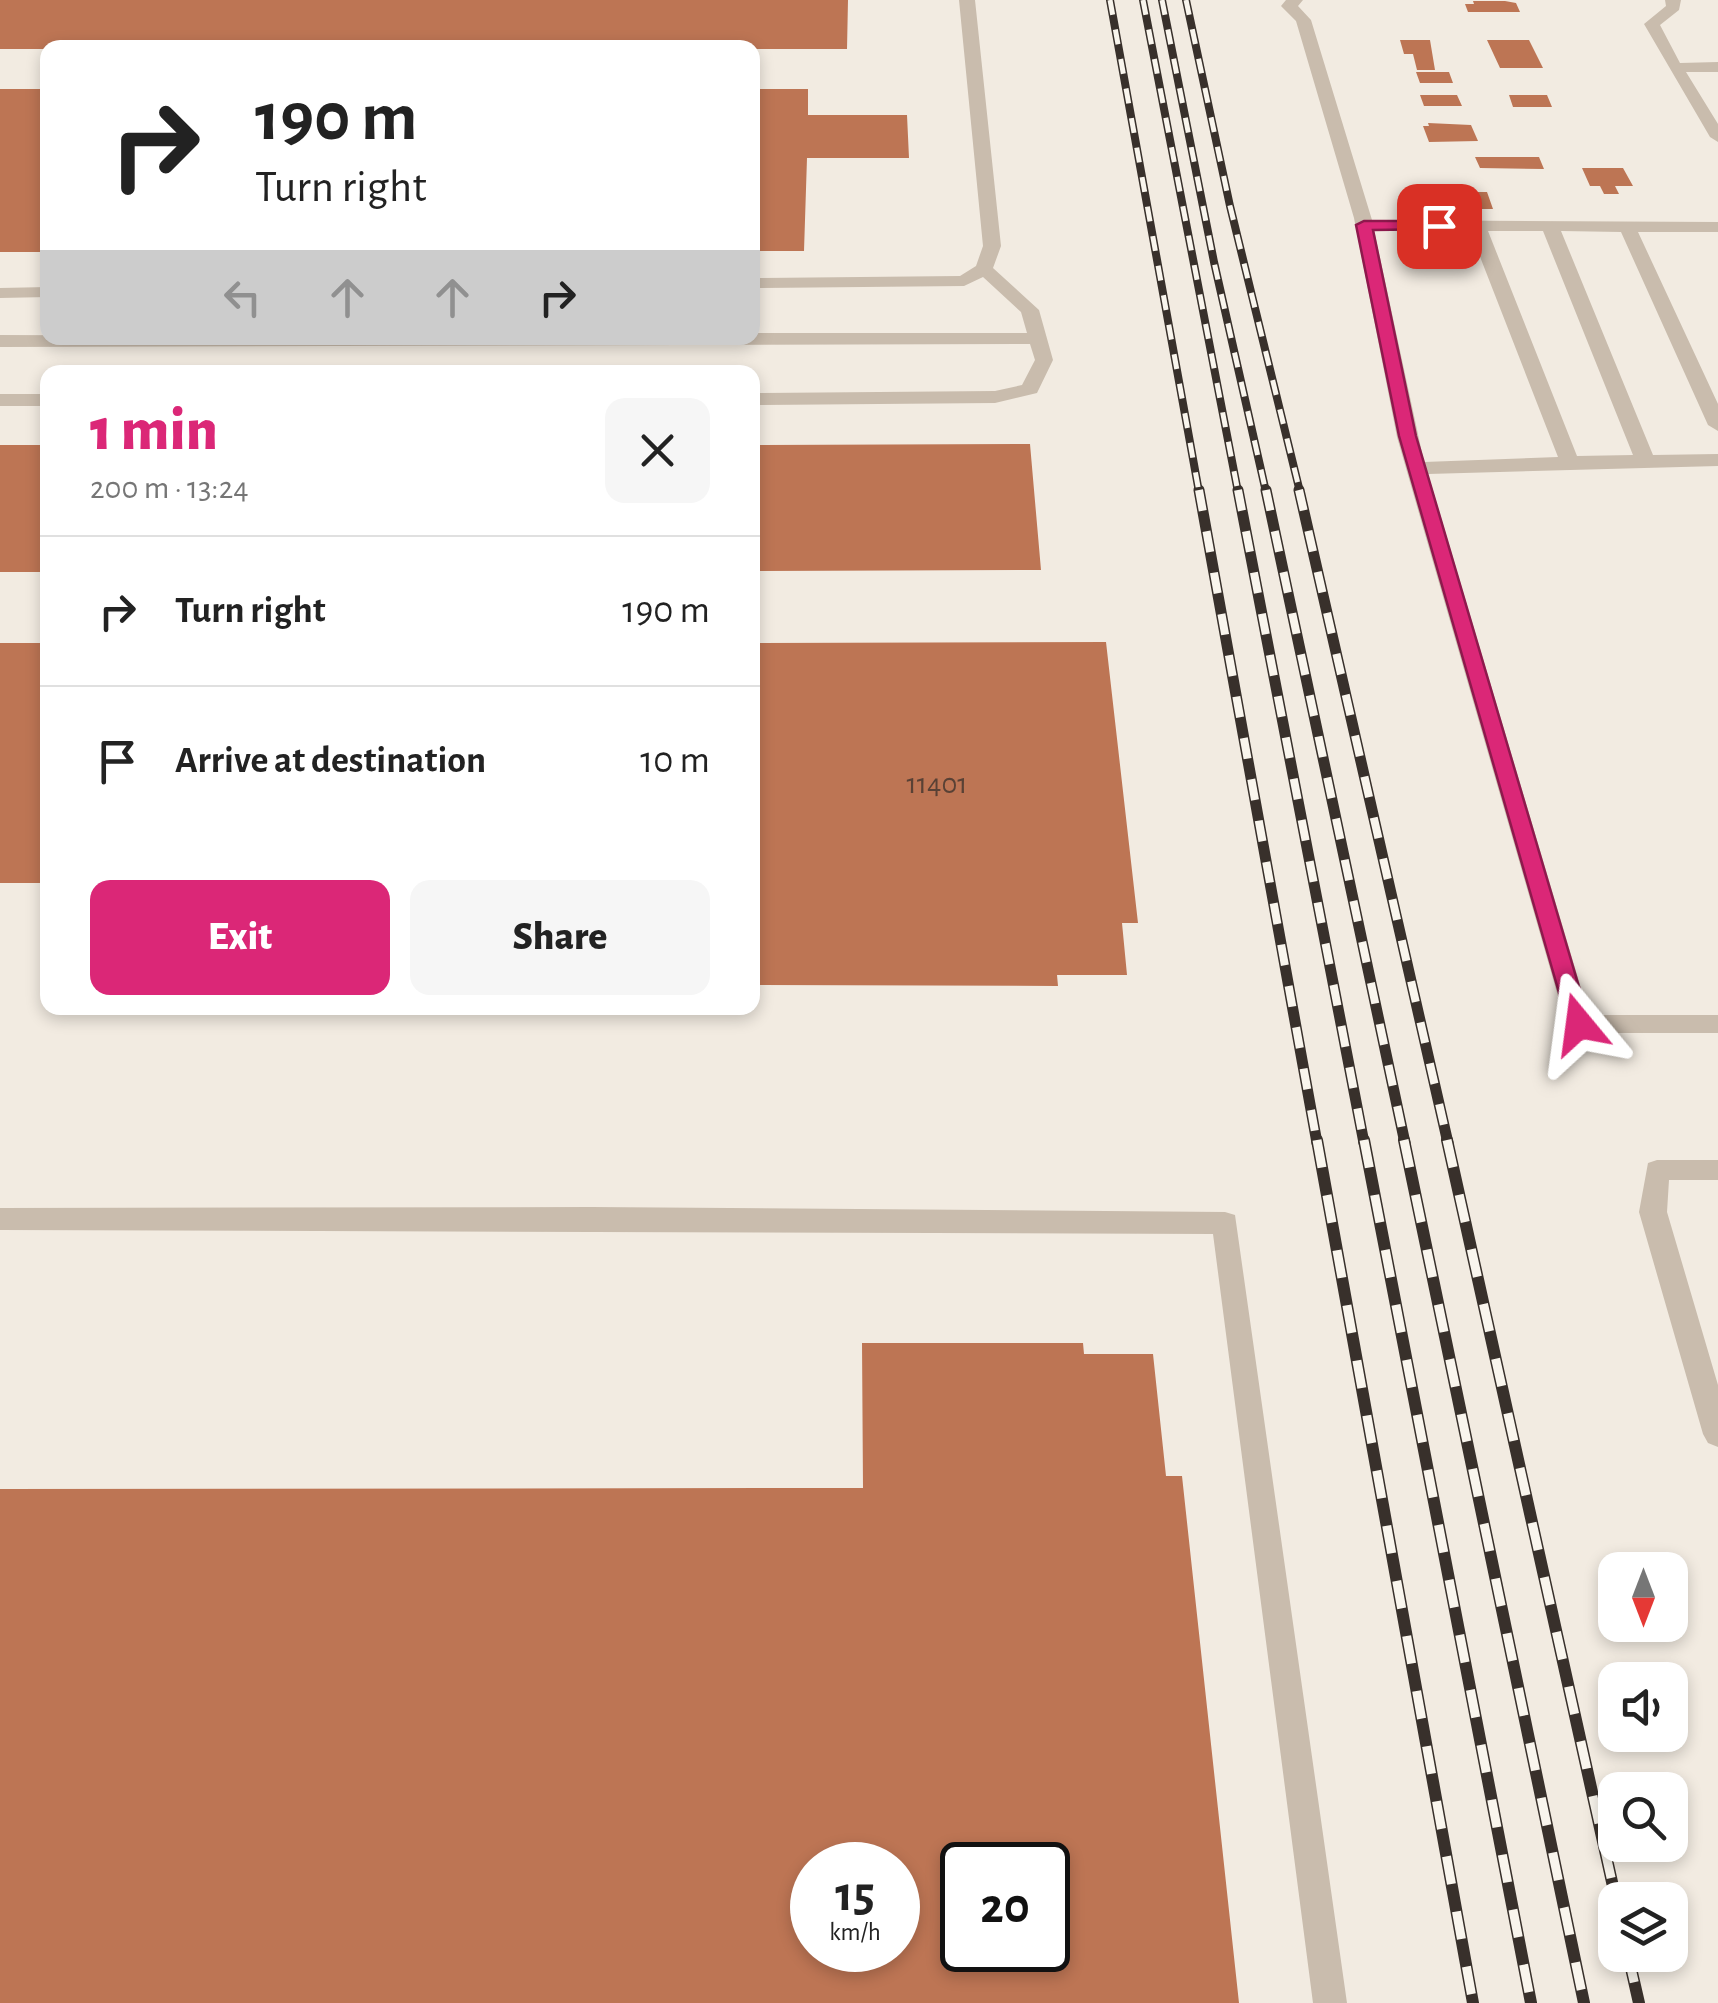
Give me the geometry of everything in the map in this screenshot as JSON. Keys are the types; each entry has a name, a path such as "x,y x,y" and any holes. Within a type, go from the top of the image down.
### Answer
{"lane":[{"path":"760,284 964,281 984,270 992,246 967,0"},
{"path":"1296,0 1290,6 1303,20 1364,225 1417,468 1579,1024 1718,1024"},
{"path":"1673,0 1674,7 1652,24 1718,138"},
{"path":"1675,68 1718,67"},
{"path":"1364,225 1718,227"},
{"path":"1477,226 1570,462"},
{"path":"1550,226 1646,463"},
{"path":"1627,226 1718,425"},
{"path":"760,400 995,398 1030,389 1044,360 1030,310 984,270"},
{"path":"0,293 40,292"},
{"path":"760,339 1038,338"},
{"path":"0,340 40,340"},
{"path":"0,400 40,400"},
{"path":"1417,468 1718,460"},
{"path":"1718,1170 1656,1170 1653,1212 1718,1434"},
{"path":"0,1219 1226,1223 1330,2003"}],"building":[{"path":"0,0 848,0 847,49 760,49 760,40 40,40 40,49 0,49"},
{"path":"1473,1 1516,3 1520,12 1468,12 1465,4 1474,4"},
{"path":"1400,40 1430,40 1435,70 1417,70 1413,54 1404,54"},
{"path":"1487,40 1529,40 1543,68 1500,68"},
{"path":"1416,72 1449,72 1453,83 1420,83"},
{"path":"0,89 40,89 40,252 0,252"},
{"path":"760,89 808,89 808,115 907,115 909,158 807,158 804,251 760,251"},
{"path":"1420,95 1457,95 1462,106 1424,106"},
{"path":"1509,95 1547,95 1552,107 1513,107"},
{"path":"1428,123 1471,125 1478,141 1429,142 1423,126 1429,126"},
{"path":"1475,157 1539,157 1544,169 1480,168"},
{"path":"1582,168 1623,168 1633,186 1615,186 1619,194 1604,194 1600,186 1590,186"},
{"path":"1453,192 1487,192 1493,209 1459,209"},
{"path":"1030,444 1041,570 760,571 760,445"},
{"path":"0,445 40,445 40,572 0,572"},
{"path":"1106,642 1138,923 1122,923 1127,975 1057,975 1058,986 760,985 760,643"},
{"path":"0,643 40,643 40,883 0,883"},
{"path":"862,1343 1083,1343 1084,1354 1153,1354 1166,1476 1182,1476 1239,2003 0,2003 0,1489 863,1488"}],"railway":[{"path":"1110,0 1199,492"},
{"path":"1143,0 1238,492"},
{"path":"1162,0 1214,262 1266,492"},
{"path":"1186,0 1230,206 1300,492"},
{"path":"1199,490 1317,1143"},
{"path":"1238,490 1364,1143"},
{"path":"1266,490 1405,1143"},
{"path":"1299,490 1448,1143"},
{"path":"1317,1140 1473,2003"},
{"path":"1364,1140 1531,2003"},
{"path":"1404,1140 1584,2003"},
{"path":"1447,1140 1612,1882"},
{"path":"1632,1972 1639,2003"}],"route":[{"path":"1439,226 1364,225 1408,436 1579,1024"}]}
